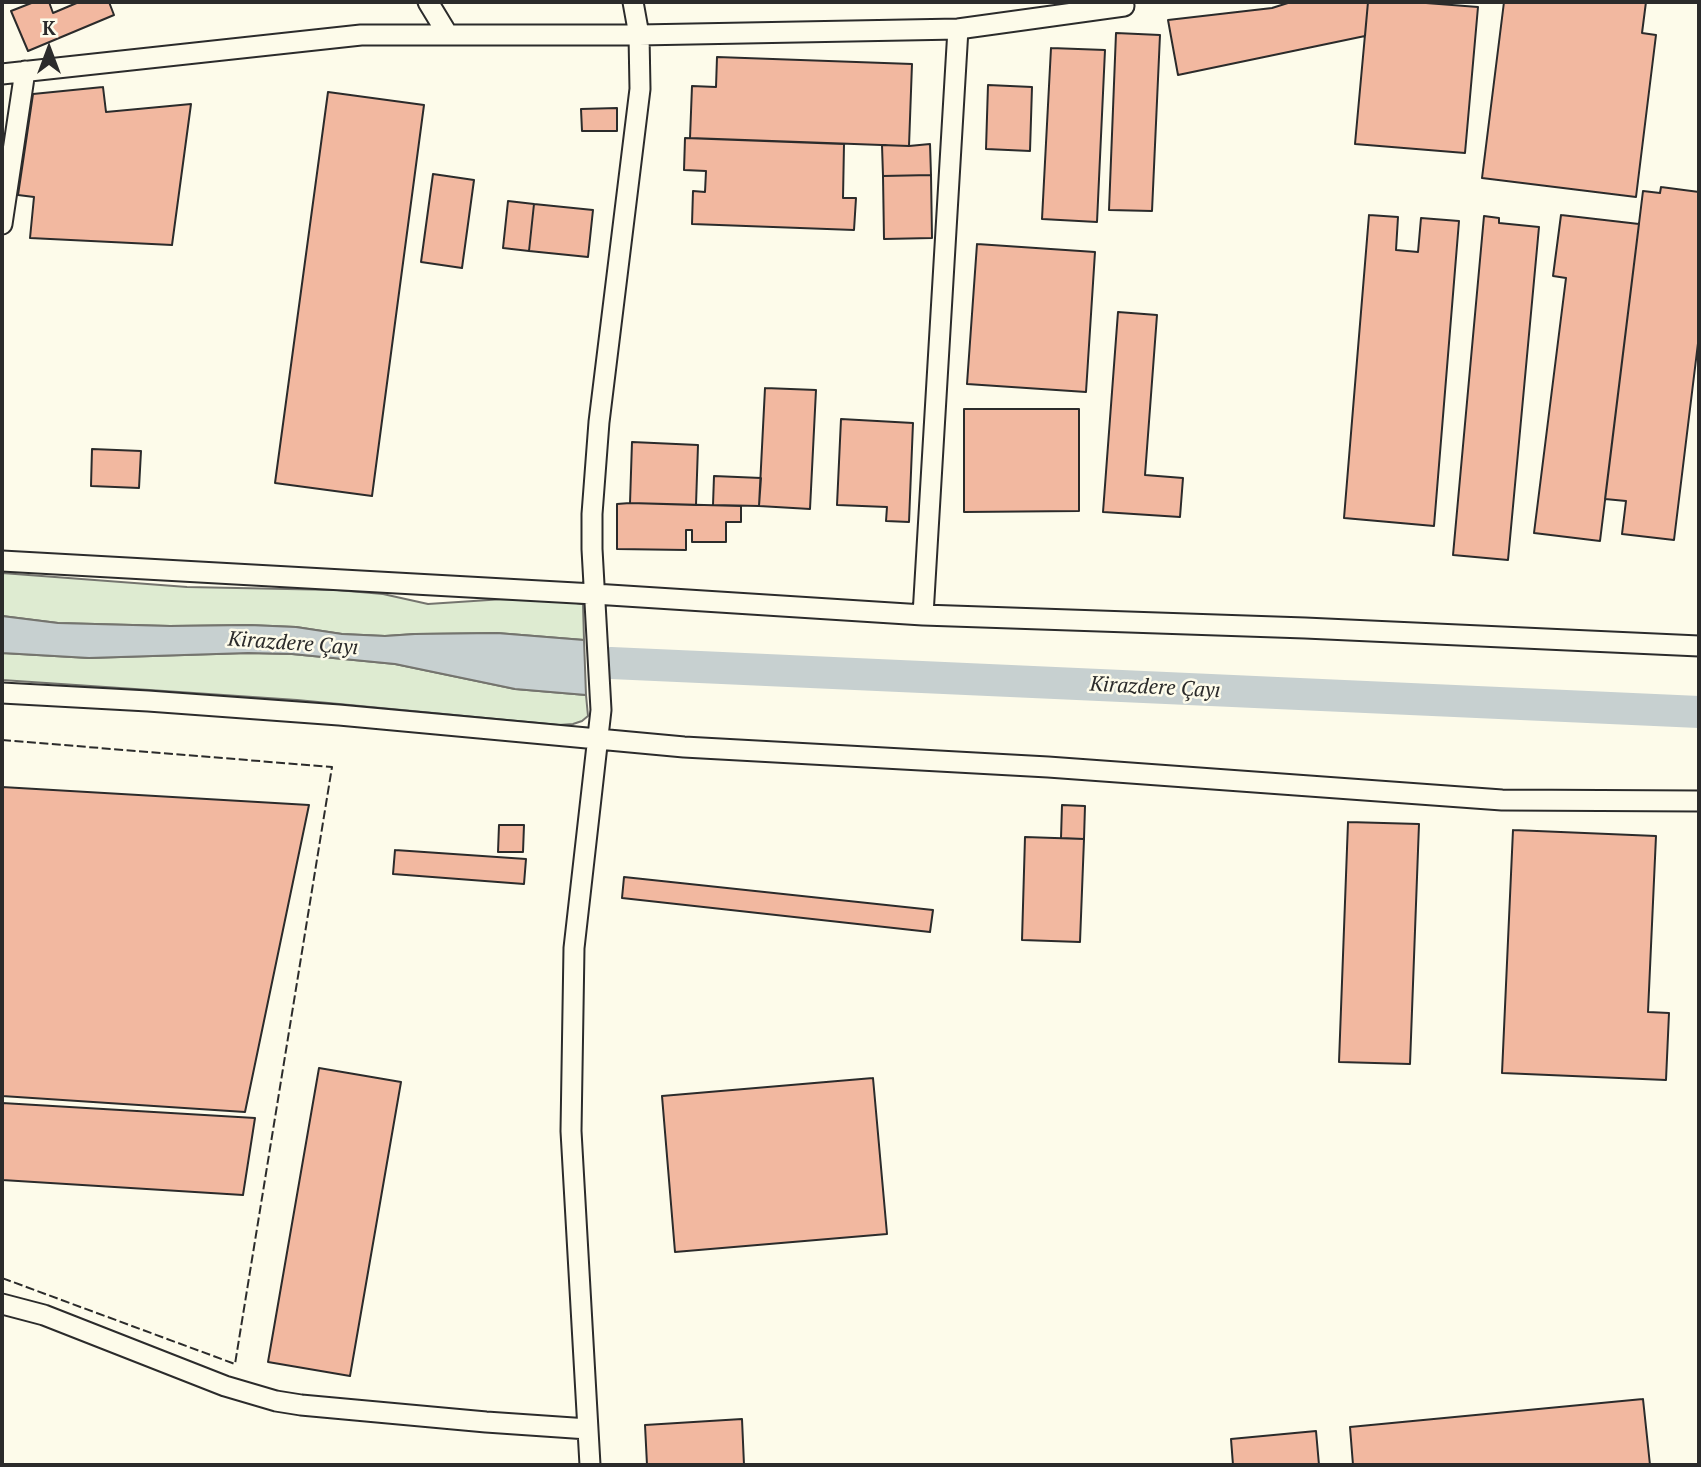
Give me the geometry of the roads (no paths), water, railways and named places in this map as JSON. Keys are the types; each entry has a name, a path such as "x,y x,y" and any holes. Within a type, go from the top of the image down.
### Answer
{"street":[{"path":"428,2 448,35"},
{"path":"590,1465 571,1131 574,948 601,710 594,594 594,479 640,89 639,35 633,2"},
{"path":"2,224 9,69 361,35 639,35 958,29 1124,6"},
{"path":"923,615 958,29"},
{"path":"2,561 923,615 1305,628 1699,646"},
{"path":"2,693 339,715 684,747 1048,767 1502,800 1699,801"},
{"path":"2,1304 44,1315 225,1386 276,1401 486,1422 588,1429"}],"water":[{"path":"2,616 58,623 249,625 385,636 497,633 584,640 586,695 515,689 395,664 292,654 89,658 2,653"}],"waterway":[{"name":"Kirazdere Çayı","path":"611,663 1699,712"}]}
